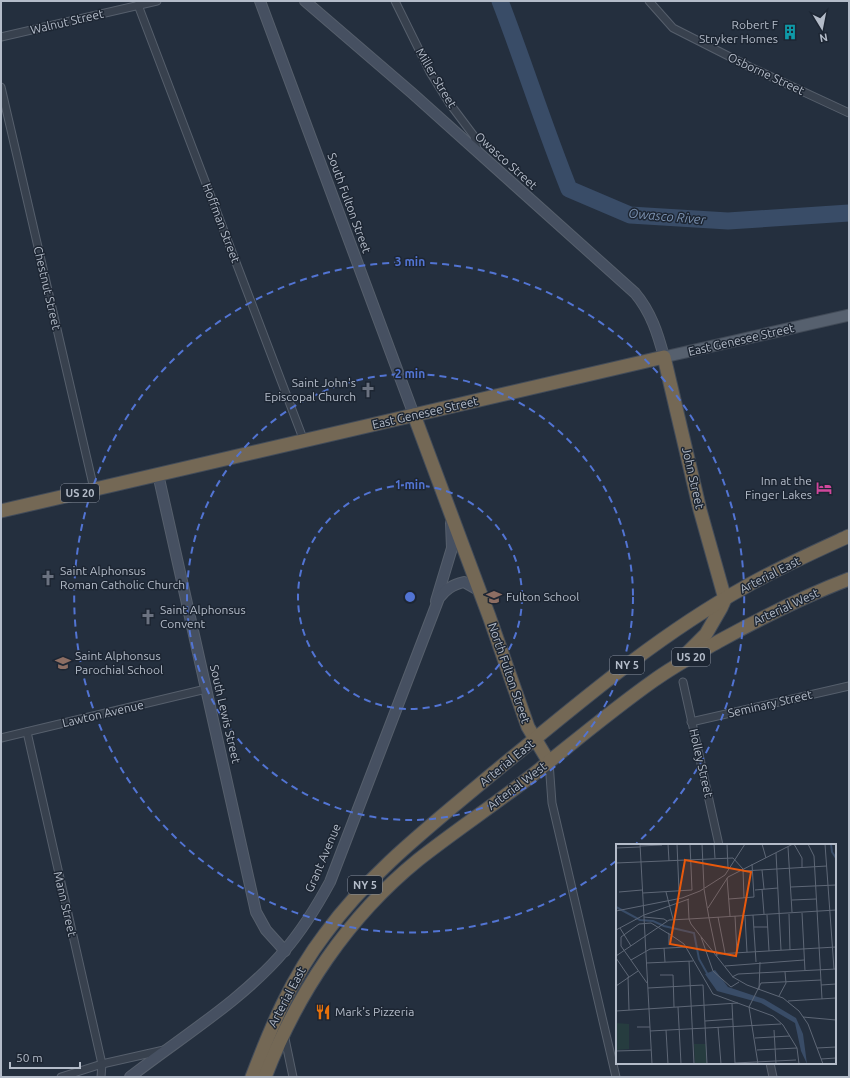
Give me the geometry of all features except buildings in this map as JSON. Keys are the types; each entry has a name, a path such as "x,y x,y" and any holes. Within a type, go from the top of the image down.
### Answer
{"highway":[{"name":"East Genesee Street","path":"1,511 664,357"},
{"name":"John Street","path":"664,357 700,510 724,599"},
{"name":"North Fulton Street","path":"414,414 480,591 528,727 548,762"},
{"name":"Arterial East","path":"252,1077 269,1031 289,990 309,957 342,911 390,861 536,739 646,651 746,586 849,536"},
{"name":"Arterial West","path":"265,1077 284,1032 313,978 341,940 366,910 417,861 548,762 592,726 678,664 767,615 849,579"},
{"path":"678,664 686,653 706,634 722,608 724,599"}],"main road":[{"name":"East Genesee Street","path":"664,357 849,315"}],"street":[{"name":"Walnut Street","path":"1,37 157,1"},
{"name":"South Fulton Street","path":"260,1 414,414"},
{"name":"Owasco Street","path":"305,1 635,293 647,309 664,357"},
{"name":"Miller Street","path":"395,1 430,72 450,104 474,136 478,153"},
{"name":"Osborne Street","path":"650,1 673,28 750,67 849,113"},
{"name":"Hoffman Street","path":"138,5 304,441"},
{"name":"Chestnut Street","path":"1,87 94,490"},
{"name":"South Lewis Street","path":"158,474 256,912 266,930 284,951"},
{"path":"434,609 439,585 452,548 450,510"},
{"path":"434,609 446,589 456,584 464,582 480,591"},
{"name":"Grant Avenue","path":"62,1077 102,1064 165,1050 239,995 284,951 311,916 330,882 434,609"},
{"name":"Holley Street","path":"683,682 720,844"},
{"name":"Seminary Street","path":"691,722 849,686"},
{"name":"Lawton Avenue","path":"1,738 206,689"},
{"name":"Mann Street","path":"27,732 102,1064 101,1077"},
{"name":"North Fulton Street","path":"548,762 552,803 616,1077"},
{"path":"284,1032 293,1077"},
{"path":"130,1077 165,1050"},
{"path":"770,1064 773,1077"}],"waterway":[{"name":"Owasco River","path":"500,1 569,189 630,215 728,221 849,213"}],"place":[{"name":"Robert F Stryker Homes","path":"790,32"},
{"name":"Saint John's Episcopal Church","path":"368,390"},
{"name":"Inn at the Finger Lakes","path":"824,488"},
{"name":"Saint Alphonsus Roman Catholic Church","path":"48,578"},
{"name":"Fulton School","path":"494,597"},
{"name":"Saint Alphonsus Convent","path":"148,617"},
{"name":"Saint Alphonsus Parochial School","path":"63,663"},
{"name":"Mark's Pizzeria","path":"323,1012"}]}
